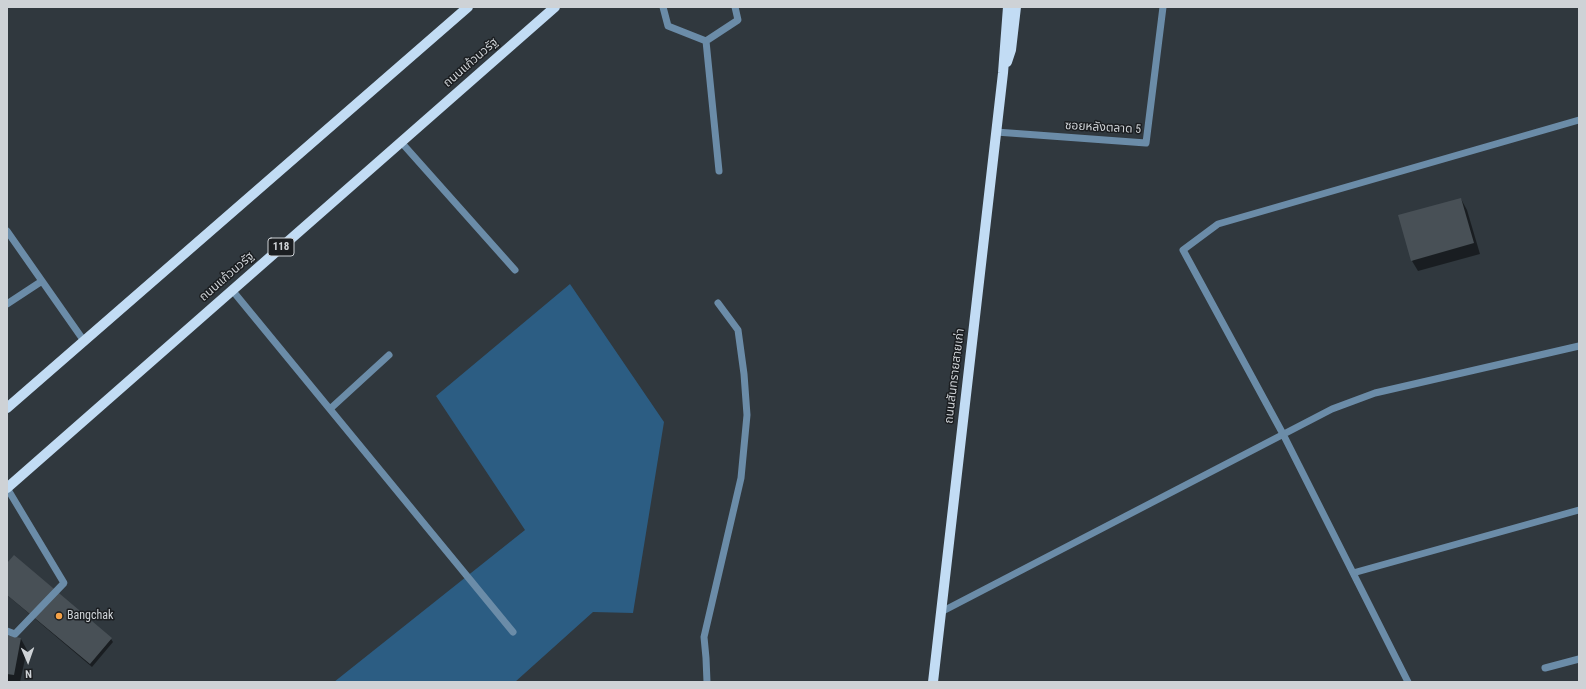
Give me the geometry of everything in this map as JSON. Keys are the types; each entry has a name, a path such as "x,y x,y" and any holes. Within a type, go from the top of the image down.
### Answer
{"main road":[{"path":"7,408 468,7"},
{"name":"ถนนแก้วนวรัฐ","path":"7,488 555,7"},
{"name":"ถนนสันทรายสายเก่า","path":"933,682 1003,73 1008,7"},
{"name":"ถนนสันทรายสายเก่า","path":"1003,73 1011,50 1016,7"}],"street":[{"path":"663,7 668,26 706,41"},
{"path":"706,41 738,20 735,7"},
{"name":"ซอยหลังตลาด 5","path":"996,132 1146,143 1163,7"},
{"path":"706,41 719,171"},
{"path":"1408,682 1283,434 1183,250 1218,224 1579,120"},
{"path":"401,142 515,270"},
{"path":"7,231 84,341"},
{"path":"7,304 42,281"},
{"path":"232,290 513,632"},
{"path":"706,682 704,637 741,478 747,415 744,374 738,330 718,303"},
{"path":"941,612 1332,409 1375,393 1579,346"},
{"path":"330,409 389,356"},
{"path":"7,488 64,583 15,634 7,631"},
{"path":"1353,573 1579,510"},
{"path":"1545,668 1579,659"}],"shaded area":[{"path":"570,284 664,422 633,613 593,612 515,682 334,682 525,530 436,396"}],"building":[{"path":"1461,198 1474,243 1411,261 1398,215"},
{"name":"Bangchak","path":"14,555 112,638 90,664 7,595 7,563"},
{"path":"7,635 21,638 14,675 7,674"}],"place":[{"name":"Bangchak","path":"59,616"}]}
